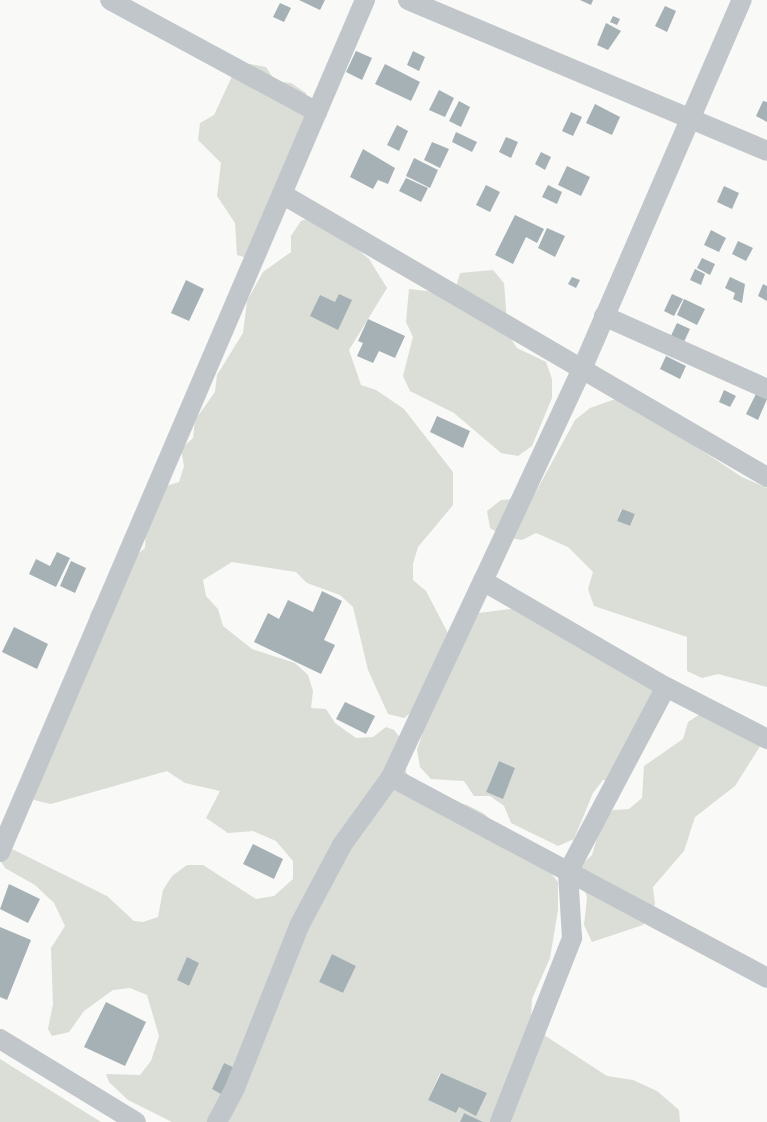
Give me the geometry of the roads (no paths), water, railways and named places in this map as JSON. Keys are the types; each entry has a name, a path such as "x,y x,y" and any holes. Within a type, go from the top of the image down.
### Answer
{"street":[{"path":"110,0 317,112"},
{"path":"0,852 366,0"},
{"path":"408,0 767,151"},
{"path":"217,1122 235,1088 299,926 342,845 391,777 483,581 582,369 742,0"},
{"path":"282,194 767,477"},
{"path":"604,316 767,389"},
{"path":"483,581 666,687 767,739"},
{"path":"500,1122 572,938 568,872 666,687"},
{"path":"391,777 767,978"},
{"path":"0,1039 136,1122"}]}
